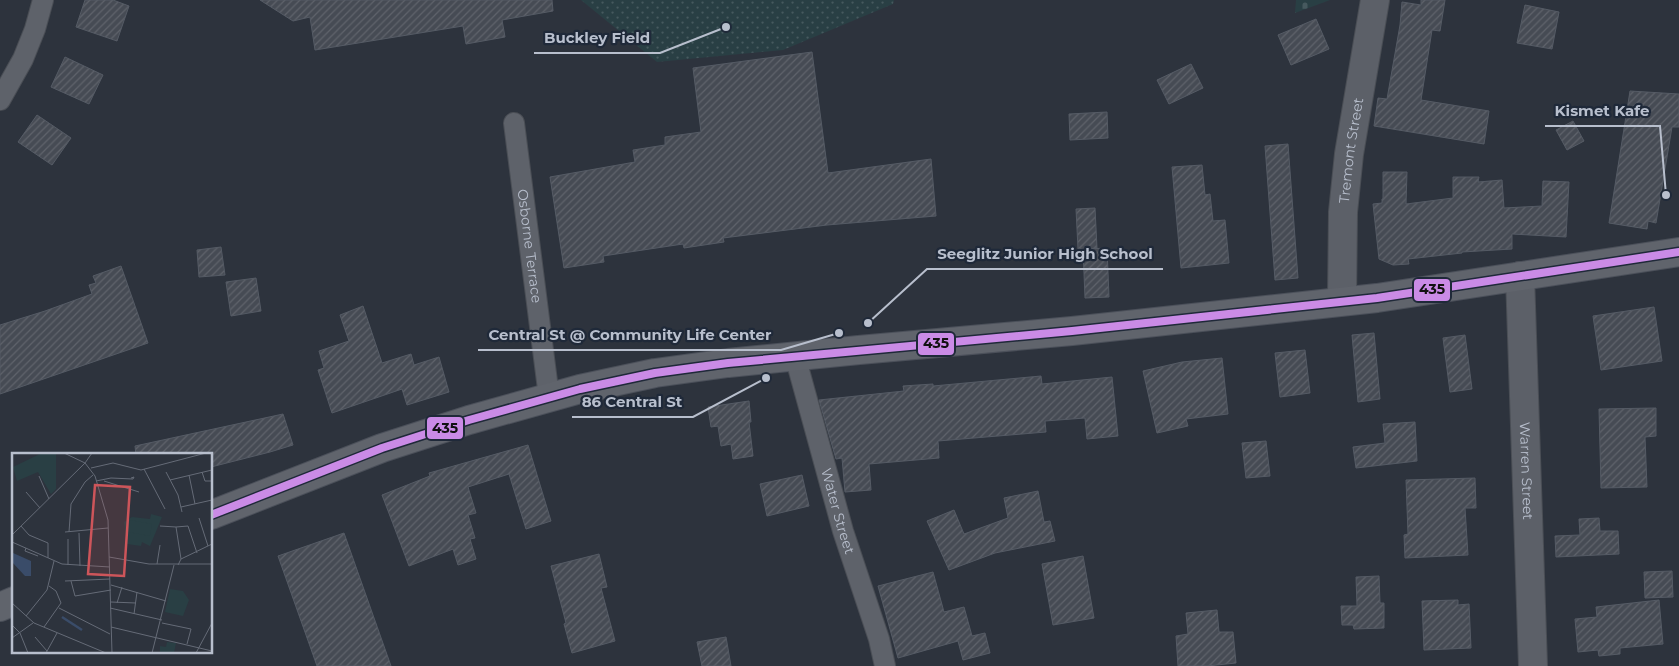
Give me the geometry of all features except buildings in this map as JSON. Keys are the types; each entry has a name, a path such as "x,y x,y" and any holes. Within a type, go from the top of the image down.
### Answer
{"main road":[{"path":"212,516 382,448 469,420 550,397 656,373 795,356 1072,331 1377,298 1679,252"},
{"path":"0,607 12,602"}],"street":[{"path":"0,100 24,59 43,0"},
{"name":"Tremont Street","path":"1342,301 1343,212 1349,154 1375,0"},
{"name":"Osborne Terrace","path":"514,123 550,397"},
{"name":"Warren Street","path":"1520,276 1534,666"},
{"name":"Water Street","path":"795,356 843,530 879,638 885,666"}],"green space":[{"path":"581,0 894,0 893,4 783,50 657,62"},
{"path":"1296,0 1330,0 1295,13"}],"transit line":[{"name":"435","path":"212,515 382,448 469,420 580,389 655,373 728,363 1072,331 1377,298 1679,252"}],"place":[{"name":"Buckley Field","path":"726,27"},
{"name":"Kismet Kafe","path":"1666,195"},
{"name":"Seeglitz Junior High School","path":"868,323"},
{"name":"Central St @ Community Life Center","path":"839,333"},
{"name":"86 Central St","path":"766,378"}]}
